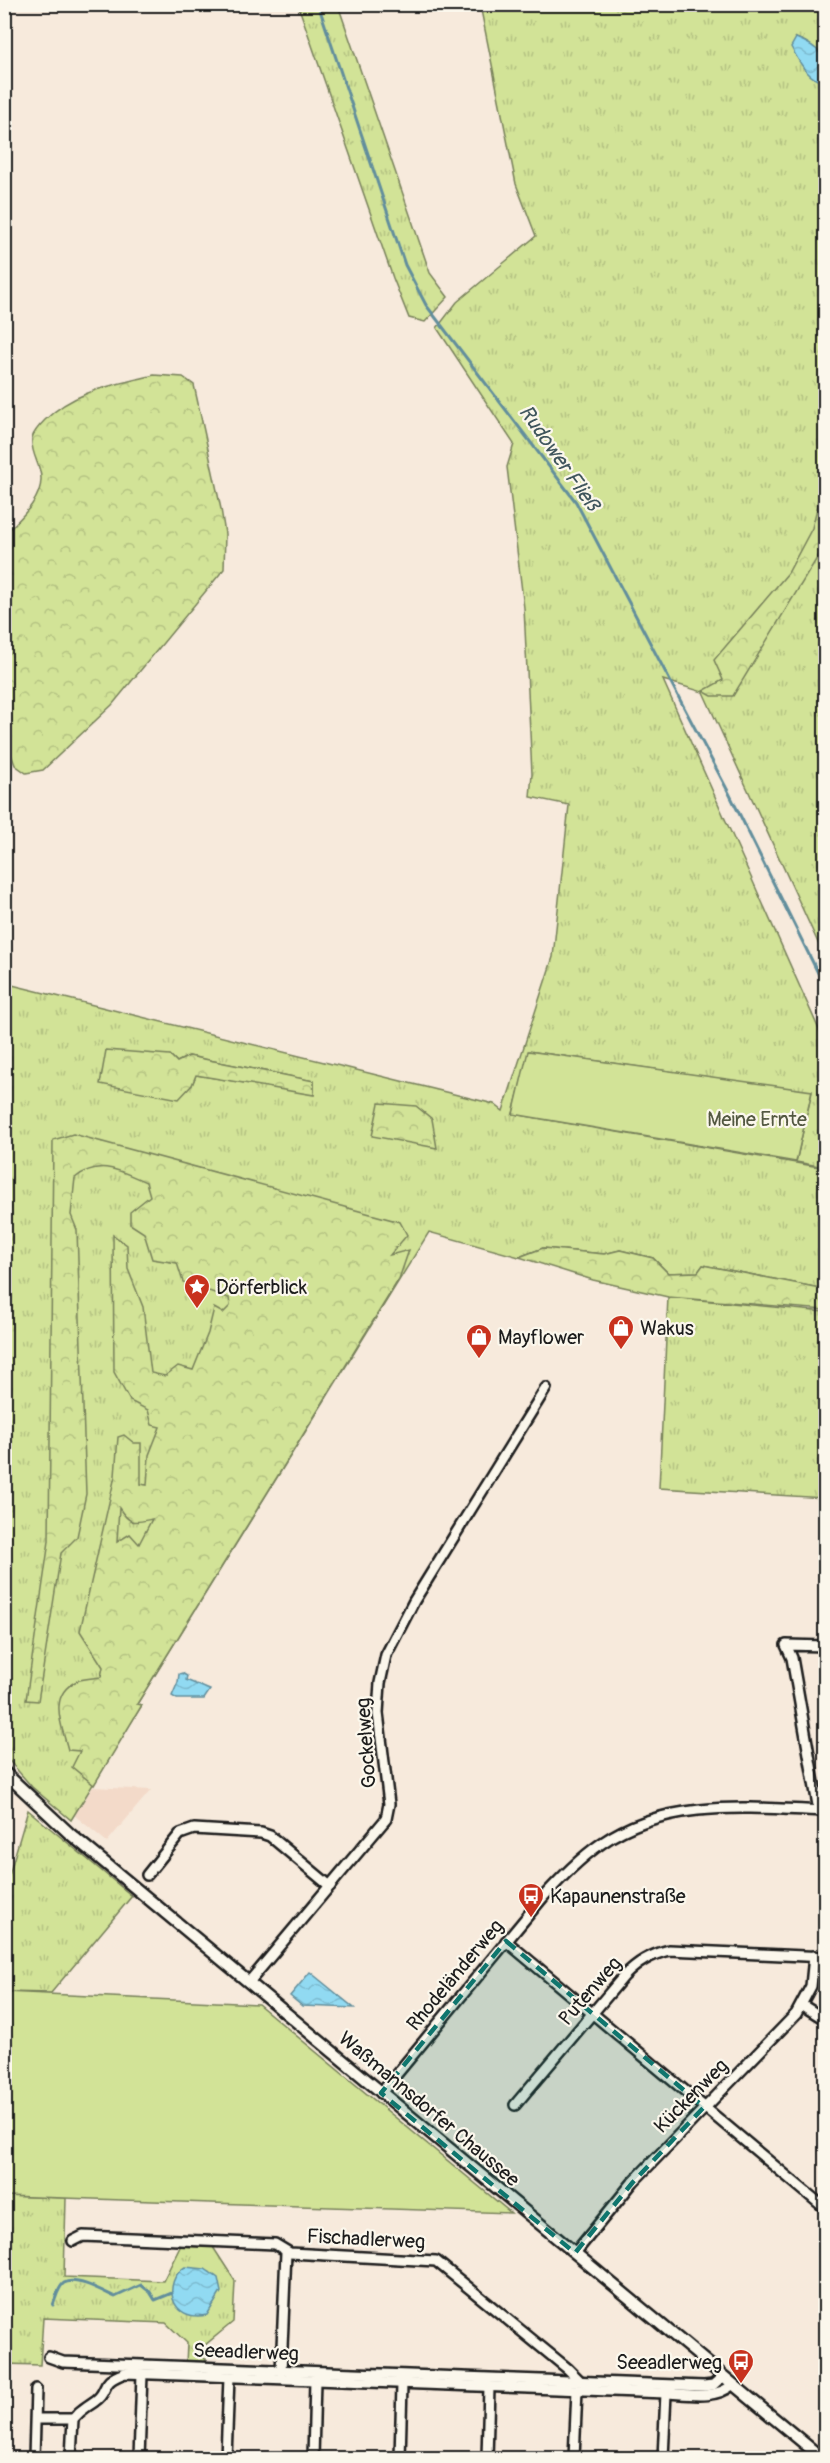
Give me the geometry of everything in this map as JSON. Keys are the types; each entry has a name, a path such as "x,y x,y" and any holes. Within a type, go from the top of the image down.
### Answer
{"street":[{"name":"Gockelweg","path":"249,1982 381,1825 388,1812 378,1713 382,1671 390,1644 414,1601 546,1388"},
{"path":"822,1811 792,1658 786,1645 825,1646"},
{"name":"Waßmannsdorfer Chaussee","path":"4,1772 69,1833 822,2458"},
{"name":"Rhodeländerweg","path":"381,2093 560,1879 602,1843 637,1825 679,1813 716,1809 822,1811"},
{"path":"147,1875 180,1834 185,1831 194,1829 261,1833 270,1836 330,1886"},
{"path":"506,1941 825,2209"},
{"name":"Putenweg","path":"515,2105 639,1962 654,1954 669,1950 825,1957"},
{"name":"Kückenweg","path":"575,2253 633,2182 704,2107 783,2029 802,2005 811,1986 814,1956"},
{"path":"802,2005 825,2020"},
{"name":"Fischadlerweg","path":"73,2241 83,2236 275,2244 286,2252 436,2261 578,2386"},
{"path":"282,2372 286,2252"},
{"name":"Seeadlerweg","path":"49,2357 63,2362 125,2369 282,2372 578,2386 666,2393 714,2394 724,2392 732,2385"},
{"path":"71,2458 73,2419 82,2407 95,2401 101,2395 105,2385 112,2378 125,2369"},
{"name":"Seeadlerweg","path":"125,2369 142,2374 489,2387 704,2386 713,2385 722,2377"},
{"path":"139,2458 142,2374"},
{"name":"Seeadlerweg","path":"226,2458 229,2377"},
{"name":"Seeadlerweg","path":"313,2458 315,2380"},
{"path":"400,2458 402,2384"},
{"path":"574,2458 578,2386"},
{"path":"487,2458 489,2387"},
{"path":"34,2458 37,2419 36,2389"},
{"path":"663,2458 666,2393"},
{"path":"37,2419 73,2419"}],"highlighted area":[{"path":"506,1941 704,2107 633,2182 575,2253 381,2093"}],"shaded area":[{"path":"93,1787 151,1790 107,1842 74,1815"}],"green space":[{"path":"298,5 338,5 430,273 448,297 425,322 409,318"},
{"path":"480,5 825,5 825,60 812,46 796,38 823,83 826,82 825,958 703,692 663,680 825,1043 825,1167 796,1162 812,1092 529,1051 513,1114 825,1168 825,1289 703,1265 698,1272 668,1273 653,1258 620,1250 604,1254 543,1248 519,1257 429,1232 137,1704 142,1705 71,1820 32,1787 5,1756 4,983 494,1104 503,1111 553,957 569,805 530,797 532,774 524,608 507,467 514,444 437,328 457,302 536,236 516,184","holes":["170,1055 177,1062 189,1056 314,1081 314,1094 196,1075 192,1085"]},
{"path":"154,375 183,377 194,385 221,509 225,534 224,569 112,705 43,770 26,773 15,765 5,738 4,535 28,510 38,494 41,473 32,438 45,420 82,395"},
{"path":"825,487 825,545 733,696 712,696 703,691 723,680 714,660 788,573 812,528 821,493"},
{"path":"106,1050 170,1055 177,1062 189,1056 314,1081 314,1095 196,1075 192,1085 179,1099 100,1084"},
{"name":"Meine Ernte","path":"528,1051 812,1091 796,1162 513,1114"},
{"path":"379,1103 416,1106 432,1119 437,1148 372,1136"},
{"name":"Dörferblick","path":"73,1134 400,1222 407,1235 390,1255 409,1250 399,1279 137,1704 142,1705 94,1785 72,1767 80,1751 68,1750 60,1721 59,1703 62,1694 77,1681 101,1677 103,1667 80,1631 115,1476 118,1437 124,1435 134,1443 141,1443 141,1484 147,1485 149,1455 160,1427 152,1425 148,1410 130,1401 114,1372 113,1235 127,1245 128,1269 143,1307 151,1373 165,1376 178,1366 193,1370 208,1333 214,1308 223,1313 230,1306 229,1298 183,1282 177,1263 152,1259 144,1233 130,1224 130,1212 150,1196 146,1182 110,1168 93,1169 75,1178 71,1215 77,1230 86,1494 77,1537 61,1553 38,1701 26,1700 49,1541 53,1140","holes":["119,1508 130,1520 152,1519 139,1544 130,1534 117,1542"]},
{"path":"543,1248 604,1254 620,1250 653,1258 668,1273 698,1272 703,1265 825,1289 825,1310 668,1297 593,1280 519,1257"},
{"path":"668,1297 825,1312 825,1498 659,1488"},
{"path":"28,1810 132,1896 51,1993 5,1992 5,1889"},
{"path":"5,1992 258,2004 511,2213 5,2196"},
{"path":"5,2196 66,2198 64,2277 163,2281 181,2245 213,2247 235,2281 233,2322 204,2346 203,2358 206,2359 206,2365 186,2364 187,2343 166,2323 43,2318 40,2365 5,2364"}],"water":[{"path":"796,38 812,45 821,54 825,66 825,82 814,78 801,64 791,47"},
{"path":"179,1674 187,1676 186,1680 210,1690 204,1699 177,1699 172,1696"},
{"path":"310,1972 354,2008 302,2006 290,1996"},
{"path":"185,2267 205,2269 218,2278 221,2292 207,2315 194,2316 184,2313 173,2299 173,2282"}],"waterway":[{"name":"Rudower Fließ","path":"318,4 405,265 426,305 576,502 729,793 826,989"},
{"path":"53,2305 60,2287 69,2281 90,2286 115,2297 141,2285 150,2292 155,2300 172,2293"}],"place":[{"name":"Dörferblick","path":"197,1310"},
{"name":"Wakus","path":"621,1351"},
{"name":"Mayflower","path":"479,1360"},
{"name":"Kapaunenstraße","path":"531,1919"},
{"name":"Seeadlerweg","path":"741,2385"}]}
